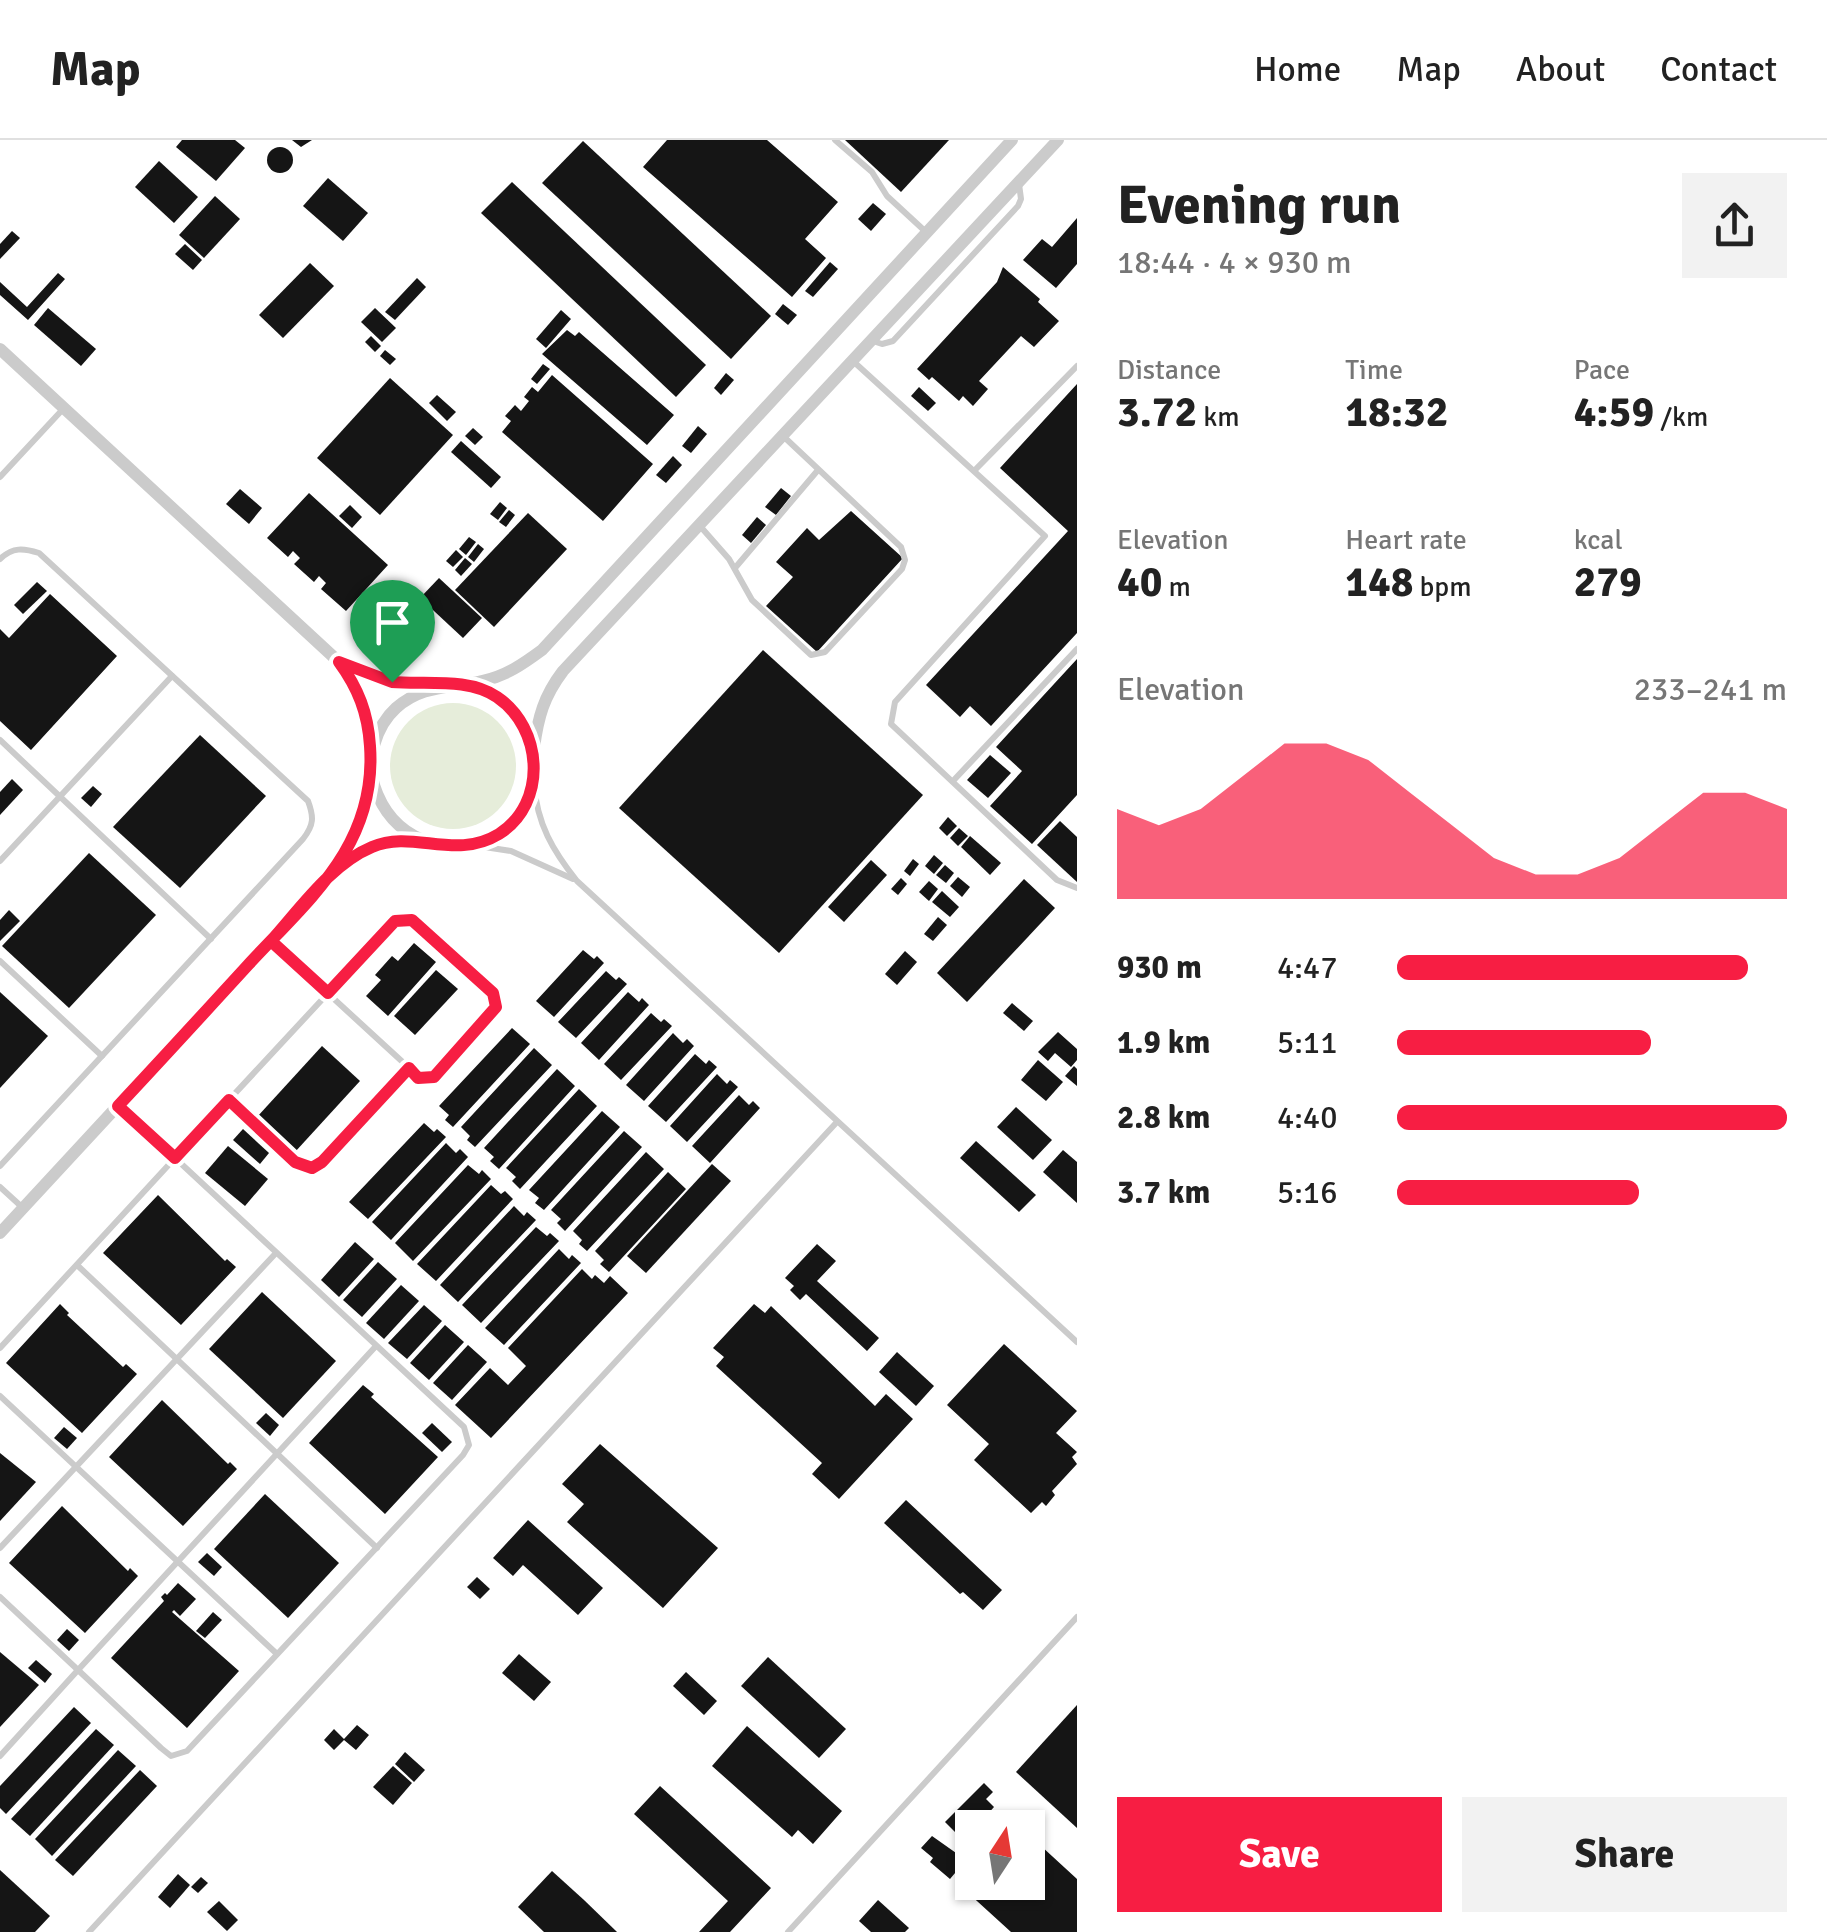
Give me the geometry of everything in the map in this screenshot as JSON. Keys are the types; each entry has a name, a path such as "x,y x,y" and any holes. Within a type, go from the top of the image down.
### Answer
{"street":[{"path":"339,662 392,682 464,684 515,670 542,650 1012,140"},
{"path":"324,883 371,847 396,841 472,846 500,833 522,810 534,781 538,719 546,693 850,359 1058,140"},
{"path":"0,349 339,662 358,688 369,734 372,780 380,802 394,822 435,845"},
{"path":"371,763 378,734 394,710 418,692 446,684"},
{"path":"464,684 496,696 521,719 534,750"},
{"path":"0,1233 324,883 358,830 372,780"}],"lane":[{"path":"835,140 872,172 888,196 927,232"},
{"path":"850,359 1045,536 895,702 892,724 1057,880 1077,888"},
{"path":"975,470 1077,366"},
{"path":"0,478 64,407"},
{"path":"698,524 735,568 752,600 816,656 825,652 902,569 906,560 901,547 781,434"},
{"path":"735,568 818,470"},
{"path":"0,558 24,548 39,554 308,801 313,814 312,826 304,839 0,1166"},
{"path":"953,781 1077,648"},
{"path":"0,862 172,676"},
{"path":"0,740 211,938"},
{"path":"534,781 540,821 556,854 577,881 1077,1342"},
{"path":"472,846 512,851 577,881"},
{"path":"0,1348 175,1158 328,993 395,921 404,918 420,924 493,993 493,1014 434,1077 418,1078 409,1068 328,993 271,941"},
{"path":"0,961 102,1056"},
{"path":"229,1100 295,1162 312,1168 322,1162 409,1068"},
{"path":"0,1597 171,1756 187,1750 464,1455 469,1445 464,1427 118,1106"},
{"path":"89,1932 836,1122"},
{"path":"0,1187 23,1208"},
{"path":"0,1548 276,1252"},
{"path":"77,1265 377,1548"},
{"path":"0,1756 376,1346"},
{"path":"0,1396 277,1654"},
{"path":"788,1932 1077,1617"}],"green space":[{"path":"453,703 477,708 498,721 511,742 516,766 511,790 498,811 477,824 453,829 429,824 408,811 395,790 390,766 395,742 408,721 429,708"}],"building":[{"path":"182,140 235,140 245,148 216,181 176,147"},
{"path":"292,140 312,140 301,147"},
{"path":"667,140 767,140 838,202 805,239 826,258 792,297 643,167"},
{"path":"845,140 949,140 901,192"},
{"path":"583,141 771,316 731,359 542,183"},
{"path":"280,147 289,151 293,160 289,169 280,173 271,169 267,160 271,151"},
{"path":"159,161 198,197 174,223 135,187"},
{"path":"328,178 368,213 343,241 303,206"},
{"path":"512,182 706,365 676,397 481,213"},
{"path":"215,196 240,219 204,258 179,235"},
{"path":"873,203 886,214 871,231 858,219"},
{"path":"1077,218 1077,264 1056,288 1023,260 1042,239 1052,247"},
{"path":"12,231 20,238 0,259 0,244"},
{"path":"185,244 202,260 193,270 175,254"},
{"path":"830,262 838,269 813,297 805,291"},
{"path":"310,263 334,286 283,338 259,315"},
{"path":"1003,267 1059,321 1034,347 1021,336 979,381 988,389 973,406 963,396 959,401 917,369 997,282"},
{"path":"58,273 65,279 28,320 0,295 0,282 27,307"},
{"path":"417,278 426,287 395,320 385,312"},
{"path":"783,304 797,315 788,325 775,314"},
{"path":"48,308 96,349 81,366 34,325"},
{"path":"375,308 396,328 382,342 361,322"},
{"path":"561,310 571,319 546,348 536,339"},
{"path":"567,330 575,336 579,332 674,415 647,445 542,354"},
{"path":"371,336 381,346 375,352 365,342"},
{"path":"385,350 396,359 390,365 380,356"},
{"path":"543,364 550,369 537,384 531,379"},
{"path":"726,373 734,380 721,395 714,388"},
{"path":"552,375 653,464 603,521 502,432 511,421 505,416 515,405 521,411 529,401 524,397 532,387 538,392"},
{"path":"390,378 453,435 380,515 317,458"},
{"path":"1077,384 1077,633 991,726 970,706 960,717 926,685 1068,531 1000,468"},
{"path":"919,387 936,403 928,411 911,396"},
{"path":"437,395 456,412 447,421 429,403"},
{"path":"698,426 707,434 691,453 682,446"},
{"path":"473,428 483,437 475,445 465,436"},
{"path":"461,441 501,477 491,488 451,452"},
{"path":"673,456 682,465 666,483 656,475"},
{"path":"781,488 791,496 776,515 765,507"},
{"path":"240,489 262,508 249,524 226,504"},
{"path":"309,493 388,565 346,611 321,589 326,583 319,576 314,582 294,564 300,558 293,551 288,557 267,538"},
{"path":"500,502 507,508 498,520 490,514"},
{"path":"350,505 362,517 352,528 339,516"},
{"path":"509,510 515,515 506,527 499,522"},
{"path":"851,511 903,558 817,652 766,606 793,577 776,562 807,528 819,540"},
{"path":"528,513 567,549 494,627 455,590"},
{"path":"757,517 766,525 751,543 742,535"},
{"path":"469,537 476,542 466,555 459,549"},
{"path":"478,544 484,549 474,562 468,557"},
{"path":"456,550 463,557 453,567 446,561"},
{"path":"465,558 472,564 461,576 455,570"},
{"path":"439,578 482,618 463,638 420,598"},
{"path":"37,582 47,591 23,614 14,605"},
{"path":"50,594 117,656 31,750 0,721 0,629 9,638"},
{"path":"763,650 923,795 779,953 619,808"},
{"path":"1077,659 1077,795 1032,844 990,806 1022,771 996,747"},
{"path":"200,735 266,796 180,888 113,827"},
{"path":"990,755 1011,773 988,798 967,780"},
{"path":"12,779 23,790 0,815 0,792"},
{"path":"93,786 102,794 91,807 81,798"},
{"path":"948,817 957,826 947,836 939,828"},
{"path":"1060,821 1077,837 1077,882 1037,845"},
{"path":"959,828 968,836 958,846 950,838"},
{"path":"970,836 1001,863 990,875 961,847"},
{"path":"89,853 156,915 69,1008 2,946"},
{"path":"934,855 943,863 934,874 925,866"},
{"path":"913,859 919,864 910,876 904,871"},
{"path":"871,860 887,875 844,922 828,907"},
{"path":"945,865 954,873 946,883 936,875"},
{"path":"958,877 970,887 962,897 950,886"},
{"path":"901,878 907,884 898,895 891,889"},
{"path":"1024,879 1055,908 967,1002 937,973"},
{"path":"929,881 938,889 929,901 919,892"},
{"path":"942,891 959,907 950,917 932,902"},
{"path":"9,910 20,921 0,941 0,920"},
{"path":"938,917 947,925 933,941 924,934"},
{"path":"414,943 436,962 388,1016 366,996 381,980 375,975 392,956 398,961"},
{"path":"583,950 604,963 554,1017 536,1001"},
{"path":"905,951 917,962 897,985 885,974"},
{"path":"436,970 458,989 415,1035 394,1016"},
{"path":"606,971 627,984 576,1038 558,1022"},
{"path":"0,992 48,1036 0,1088"},
{"path":"628,992 649,1005 599,1060 581,1043"},
{"path":"1012,1003 1033,1021 1024,1031 1003,1013"},
{"path":"651,1013 672,1026 621,1080 604,1064"},
{"path":"512,1028 530,1044 453,1127 445,1120 449,1115 439,1106"},
{"path":"1058,1032 1077,1049 1077,1060 1071,1067 1055,1053 1048,1061 1038,1052"},
{"path":"673,1033 683,1043 687,1039 694,1046 644,1101 626,1085"},
{"path":"322,1046 360,1081 295,1152 257,1117"},
{"path":"534,1048 552,1065 475,1147 461,1127"},
{"path":"695,1054 706,1064 709,1060 717,1067 666,1122 648,1106"},
{"path":"1038,1060 1063,1082 1046,1101 1021,1080"},
{"path":"1074,1066 1077,1069 1077,1086 1065,1076"},
{"path":"557,1069 575,1086 499,1169 484,1148"},
{"path":"717,1074 727,1084 730,1080 738,1087 687,1142 670,1126"},
{"path":"579,1089 597,1106 520,1189 512,1181 516,1177 506,1168"},
{"path":"739,1095 749,1105 753,1101 760,1108 710,1163 692,1146"},
{"path":"1016,1107 1052,1140 1033,1160 997,1127"},
{"path":"602,1111 620,1127 544,1210 535,1203 539,1198 529,1190"},
{"path":"424,1123 446,1137 368,1219 349,1202"},
{"path":"243,1129 269,1153 260,1164 233,1140"},
{"path":"624,1131 642,1147 565,1231 557,1223 561,1219 551,1210"},
{"path":"976,1141 1036,1195 1019,1212 960,1158"},
{"path":"446,1143 456,1153 460,1149 468,1157 391,1240 372,1222"},
{"path":"228,1146 268,1179 245,1206 205,1173"},
{"path":"1063,1150 1077,1162 1077,1203 1043,1172"},
{"path":"646,1152 664,1169 587,1251 573,1231"},
{"path":"712,1164 731,1181 646,1273 627,1256"},
{"path":"468,1165 479,1174 482,1170 491,1179 413,1261 395,1243"},
{"path":"668,1172 686,1189 609,1272 600,1264 604,1260 595,1251"},
{"path":"491,1185 513,1199 436,1281 417,1264"},
{"path":"158,1195 225,1261 236,1267 181,1325 103,1253"},
{"path":"514,1206 524,1216 527,1212 536,1220 458,1302 440,1285"},
{"path":"536,1227 559,1241 481,1323 462,1305"},
{"path":"355,1242 374,1259 339,1297 321,1280"},
{"path":"817,1244 836,1261 817,1281 879,1338 867,1351 806,1294 800,1300 790,1290 794,1286 785,1278"},
{"path":"559,1249 569,1259 572,1255 581,1263 504,1345 485,1328"},
{"path":"378,1262 397,1279 362,1317 343,1300"},
{"path":"582,1269 592,1279 595,1275 604,1283 610,1276 628,1293 491,1438 455,1405 490,1368 508,1385 526,1366 508,1348"},
{"path":"401,1285 419,1301 384,1339 366,1323"},
{"path":"262,1292 336,1361 283,1418 209,1349"},
{"path":"60,1304 123,1367 126,1364 137,1374 82,1433 6,1363"},
{"path":"754,1304 765,1313 771,1306 875,1406 886,1394 913,1419 839,1499 812,1474 822,1463 716,1366 724,1357 713,1348"},
{"path":"424,1305 442,1321 407,1359 388,1343"},
{"path":"445,1325 464,1342 429,1380 410,1363"},
{"path":"1004,1344 1077,1411 1056,1433 1077,1452 1072,1457 1077,1464 1052,1491 1055,1495 1046,1506 1042,1502 1031,1513 974,1460 989,1444 947,1405"},
{"path":"468,1345 487,1362 452,1400 433,1383"},
{"path":"897,1352 934,1386 916,1406 879,1372"},
{"path":"363,1385 374,1394 371,1397 438,1457 385,1514 309,1443"},
{"path":"162,1400 237,1469 183,1526 109,1457"},
{"path":"266,1413 279,1425 270,1436 256,1423"},
{"path":"432,1423 452,1442 442,1452 422,1433"},
{"path":"64,1427 77,1438 67,1449 54,1438"},
{"path":"600,1444 718,1548 663,1608 567,1522 584,1504 562,1484"},
{"path":"0,1453 36,1482 0,1521"},
{"path":"265,1494 339,1563 288,1618 214,1549"},
{"path":"906,1500 1002,1590 983,1610 963,1592 960,1594 884,1523"},
{"path":"62,1506 128,1571 130,1568 138,1576 85,1633 9,1563"},
{"path":"528,1520 603,1588 578,1615 523,1565 513,1576 493,1558"},
{"path":"207,1553 222,1567 214,1576 198,1562"},
{"path":"477,1577 490,1589 480,1599 467,1587"},
{"path":"178,1583 196,1599 180,1616 172,1612 239,1671 187,1728 111,1658 164,1601 161,1597"},
{"path":"213,1612 222,1620 205,1638 196,1631"},
{"path":"67,1629 79,1640 69,1651 57,1640"},
{"path":"0,1652 39,1685 0,1727"},
{"path":"519,1654 551,1682 534,1701 502,1673"},
{"path":"768,1657 846,1729 819,1758 741,1686"},
{"path":"36,1660 52,1674 45,1683 28,1668"},
{"path":"686,1672 717,1701 704,1715 673,1686"},
{"path":"1077,1705 1077,1828 1016,1772"},
{"path":"74,1707 91,1723 6,1814 0,1808 0,1786"},
{"path":"357,1725 369,1735 356,1750 344,1740 334,1750 324,1740 334,1729 344,1739"},
{"path":"747,1726 842,1811 813,1844 798,1830 792,1837 712,1766"},
{"path":"96,1729 114,1745 30,1836 11,1819"},
{"path":"118,1750 136,1766 52,1856 35,1839"},
{"path":"405,1752 425,1770 414,1782 395,1764"},
{"path":"393,1766 412,1783 393,1805 373,1787"},
{"path":"140,1770 157,1786 73,1876 55,1860"},
{"path":"984,1783 993,1792 986,1799 994,1807 991,1810 957,1810"},
{"path":"660,1786 771,1888 730,1932 699,1932 728,1901 634,1814"},
{"path":"955,1812 955,1832 945,1822"},
{"path":"932,1836 955,1852 955,1873 950,1879 930,1862 933,1858 921,1848"},
{"path":"1045,1850 1077,1879 1077,1932 1011,1932 976,1900 1045,1900"},
{"path":"0,1870 50,1916 35,1932 0,1932"},
{"path":"552,1871 617,1932 544,1932 518,1907"},
{"path":"178,1874 190,1885 170,1908 158,1897"},
{"path":"201,1877 208,1883 198,1893 191,1887"},
{"path":"878,1900 909,1928 905,1932 871,1932 859,1921"},
{"path":"219,1901 238,1920 227,1931 207,1912"}],"route":[{"path":"392,682 339,662 358,688 369,734 372,780 358,830 324,883 118,1106 175,1158 229,1100 295,1162 312,1168 322,1162 409,1068 418,1078 434,1077 493,1014 493,993 412,920 395,921 328,993 271,941 324,883 371,847 396,841 472,846 500,833 522,810 534,781 534,750 521,719 496,696 464,684 392,682"}]}
